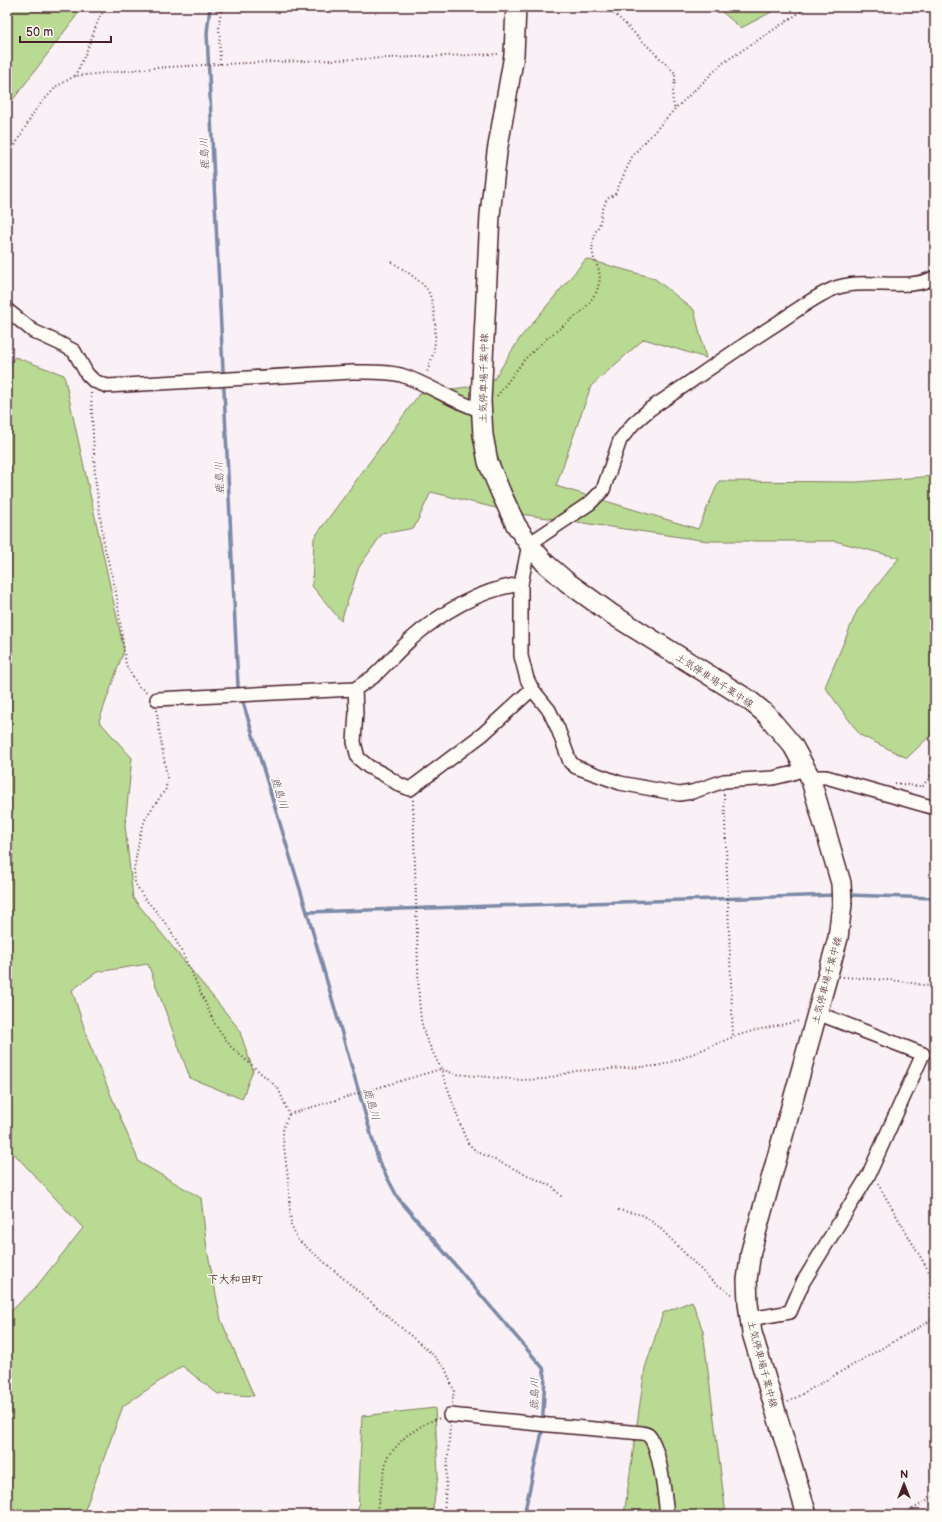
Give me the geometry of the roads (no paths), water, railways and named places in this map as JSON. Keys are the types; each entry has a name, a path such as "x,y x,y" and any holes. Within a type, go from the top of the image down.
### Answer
{"main road":[{"name":"土気停車場千葉中線","path":"516,7 514,55 497,152 490,215 481,406 483,435 488,462 516,525 545,563 567,582 610,613 749,700 766,714 779,729 793,746 808,773 841,883 842,904 838,938 751,1251 747,1280 752,1333 807,1515"}],"street":[{"path":"935,276 928,280 911,283 850,285 834,288 809,302 645,414 633,424 620,440 616,457 603,490 590,503 529,544 521,584 521,656 527,679 532,689 549,710 558,728 568,758 576,767 620,783 679,794 692,792 724,781 773,778 790,774 808,773 935,808"},
{"path":"7,310 33,331 59,342 74,351 87,374 94,381 107,386 352,372 382,372 400,375 468,406 481,406"},
{"path":"157,699 355,689 372,678 410,640 450,609 490,592 508,586 521,584"},
{"path":"355,689 356,712 354,742 358,758 369,767 400,785 410,788 483,734 532,689"},
{"path":"749,1311 790,1312 803,1282 870,1171 923,1054 816,1017"},
{"path":"450,1415 642,1432 648,1435 654,1445 660,1468 667,1515"}],"waterway":[{"name":"鹿島川","path":"210,7 207,33 238,686 307,912 379,1162 398,1198 543,1368 545,1376 542,1432 524,1515"},
{"path":"307,912 836,895"},
{"path":"848,895 935,898"}],"district":[{"name":"下大和田町","path":"235,1279"}]}
